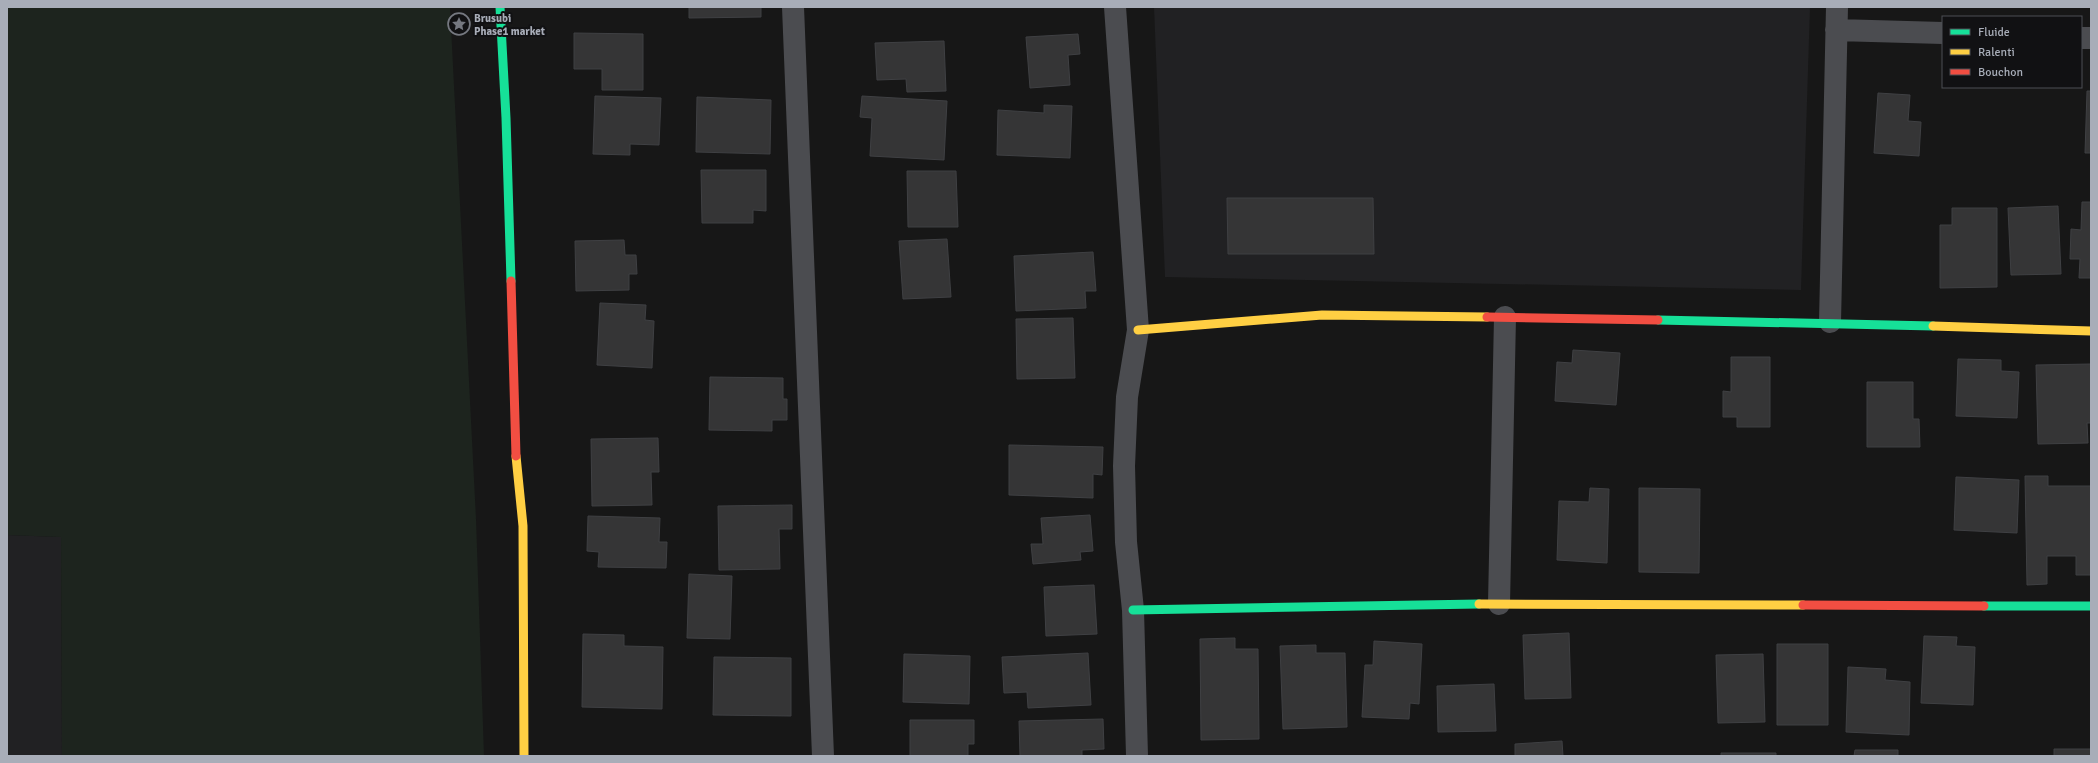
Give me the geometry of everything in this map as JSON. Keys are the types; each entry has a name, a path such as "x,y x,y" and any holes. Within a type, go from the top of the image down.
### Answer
{"street":[{"path":"500,7 506,118 516,460 523,526 524,756"},
{"path":"793,7 823,756"},
{"path":"1115,7 1138,330 1127,397 1124,466 1126,542 1133,610 1136,756"},
{"path":"1830,322 1837,7"},
{"path":"1836,30 1942,34"},
{"path":"1138,330 1322,315 1830,322 2091,331"},
{"path":"1499,604 1505,317"},
{"path":"1133,610 1499,604 2091,606"}],"shaded area":[{"path":"7,7 450,7 476,519 484,756 62,755 61,537 7,535"},
{"path":"1154,7 1810,7 1801,290 1165,277"},
{"path":"7,535 61,537 62,755 70,756 7,756"}],"building":[{"path":"689,7 761,7 761,17 689,18"},
{"path":"574,33 643,34 643,90 602,90 602,69 574,69"},
{"path":"1078,34 1080,54 1068,55 1070,85 1030,88 1026,37"},
{"path":"944,41 946,91 907,92 906,79 877,80 875,43"},
{"path":"2087,91 2091,91 2091,153 2085,153"},
{"path":"1878,93 1910,95 1908,121 1921,122 1919,156 1874,153"},
{"path":"595,96 661,98 659,145 630,144 630,155 593,154"},
{"path":"862,96 947,101 944,160 870,156 872,118 860,117"},
{"path":"697,97 771,100 770,154 696,152"},
{"path":"1044,105 1072,106 1070,158 997,155 998,110 1044,113"},
{"path":"701,170 766,170 766,211 753,210 753,223 702,223"},
{"path":"907,171 956,171 958,227 908,227"},
{"path":"1227,198 1373,198 1374,254 1228,254"},
{"path":"2082,202 2091,202 2091,278 2079,278 2080,259 2070,259 2071,229 2081,230"},
{"path":"2058,206 2061,274 2011,275 2008,208"},
{"path":"1952,208 1997,208 1997,287 1940,288 1940,225 1952,225"},
{"path":"947,239 951,297 903,299 899,241"},
{"path":"624,240 625,255 636,255 637,274 629,274 629,290 576,291 575,241"},
{"path":"1093,252 1096,291 1085,291 1086,308 1016,311 1014,256"},
{"path":"600,303 646,305 645,320 654,321 652,368 597,365"},
{"path":"1073,318 1075,378 1017,379 1016,319"},
{"path":"1573,350 1620,353 1616,405 1555,401 1557,362 1572,363"},
{"path":"1731,357 1770,357 1770,427 1737,427 1737,417 1723,417 1723,391 1731,392"},
{"path":"1958,359 2001,360 2001,371 2019,372 2017,418 1956,416"},
{"path":"2091,364 2091,423 2087,423 2088,443 2038,444 2036,365"},
{"path":"710,377 783,378 783,399 787,399 787,420 772,420 772,431 709,430"},
{"path":"1867,382 1913,382 1913,419 1919,419 1920,447 1867,447"},
{"path":"658,438 659,472 651,472 652,505 592,506 591,439"},
{"path":"1009,445 1103,447 1102,475 1093,474 1093,498 1009,495"},
{"path":"2025,476 2048,476 2048,486 2091,486 2091,575 2076,575 2076,556 2047,556 2047,584 2027,585"},
{"path":"1956,477 2019,480 2017,533 1954,530"},
{"path":"1590,488 1609,489 1607,563 1557,560 1559,501 1589,502"},
{"path":"1639,488 1700,489 1699,573 1639,572"},
{"path":"792,505 792,529 779,529 780,569 719,570 718,506"},
{"path":"1090,515 1093,551 1080,552 1081,560 1033,564 1031,544 1043,544 1041,518"},
{"path":"588,516 660,518 659,542 667,542 666,568 598,567 599,552 587,551"},
{"path":"689,574 732,576 730,639 687,638"},
{"path":"1094,585 1097,634 1046,636 1044,587"},
{"path":"1569,633 1571,698 1525,699 1523,635"},
{"path":"583,634 624,635 624,646 663,647 662,709 582,707"},
{"path":"1924,636 1957,637 1956,646 1975,647 1973,705 1921,703"},
{"path":"1235,638 1235,649 1258,649 1259,739 1201,740 1200,639"},
{"path":"1374,641 1422,644 1419,704 1410,703 1409,719 1362,717 1365,665 1373,665"},
{"path":"1777,644 1828,644 1828,725 1777,725"},
{"path":"1316,645 1316,653 1345,653 1347,727 1283,729 1280,646"},
{"path":"1088,653 1091,705 1028,708 1027,692 1004,693 1002,657"},
{"path":"904,654 970,656 969,704 903,702"},
{"path":"1763,654 1765,722 1718,723 1716,655"},
{"path":"714,657 791,658 791,716 713,715"},
{"path":"1848,667 1886,669 1885,680 1910,682 1909,735 1846,732"},
{"path":"1494,684 1496,731 1438,732 1437,686"},
{"path":"1103,719 1104,749 1082,750 1082,756 1020,756 1019,721"},
{"path":"910,720 974,720 974,744 968,744 968,756 910,756"},
{"path":"1562,741 1563,756 1515,756 1515,744"},
{"path":"2054,749 2091,749 2091,756 2054,756"},
{"path":"1855,750 1898,750 1898,756 1854,756"},
{"path":"1721,753 1776,753 1776,756 1721,756"}],"traffic: fast":[{"path":"500,7 506,118 511,281"},
{"path":"1658,320 1933,326"},
{"path":"1133,610 1479,604"},
{"path":"1984,606 2091,606"}],"traffic: slow":[{"path":"1138,330 1322,315 1487,317"},
{"path":"1933,326 2091,331"},
{"path":"516,456 523,526 524,756"},
{"path":"1479,604 1803,605"}],"traffic: jam":[{"path":"511,281 516,456"},
{"path":"1487,317 1658,320"},
{"path":"1803,605 1984,606"}],"place":[{"name":"Brusubi Phase1 market","path":"459,24"}]}
